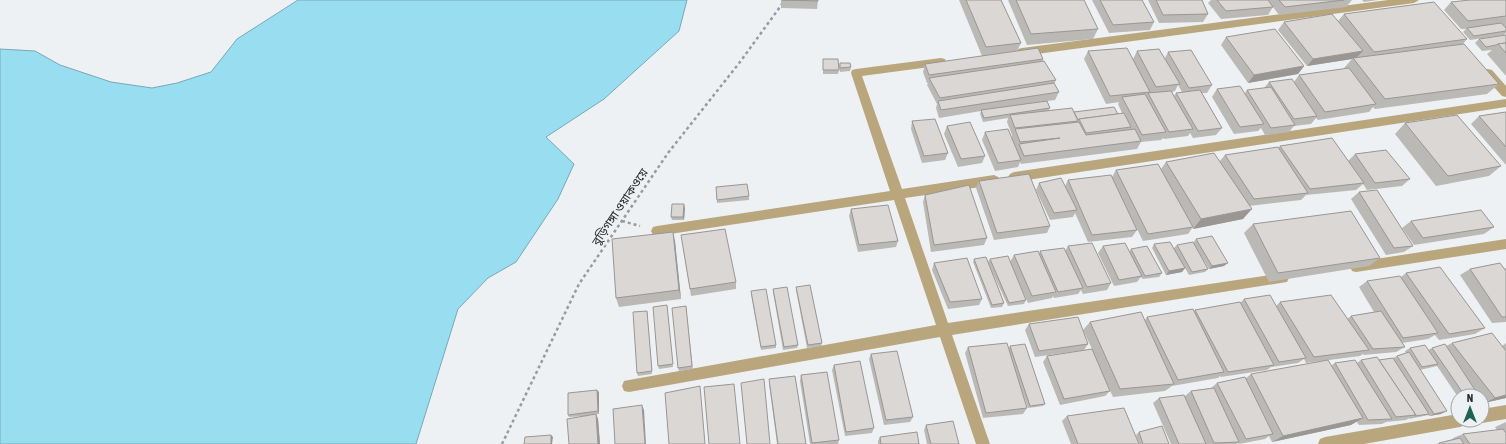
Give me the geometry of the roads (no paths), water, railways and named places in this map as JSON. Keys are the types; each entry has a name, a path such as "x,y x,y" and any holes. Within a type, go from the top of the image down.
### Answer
{"street":[{"path":"1013,53 1414,0"},
{"path":"951,61 856,73 984,444"},
{"path":"1480,64 1506,93"},
{"path":"657,231 1506,103"},
{"path":"1342,269 1506,244"},
{"path":"629,386 944,330 1295,276"},
{"path":"1490,415 1506,412"},
{"path":"1325,444 1450,422"}],"water":[{"path":"298,0 687,0 679,31 604,99 546,137 574,164 558,199 516,262 488,278 458,309 416,444 0,444 0,49 35,51 60,65 111,82 152,88 177,83 211,72 237,39"}]}
